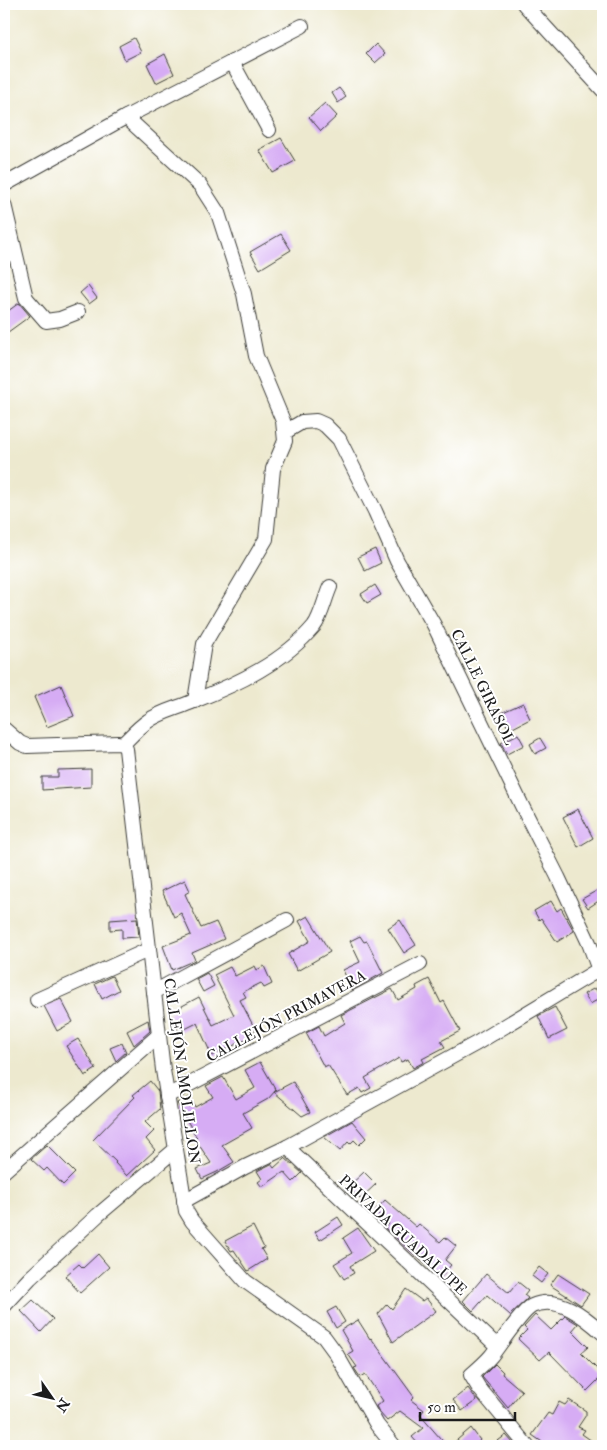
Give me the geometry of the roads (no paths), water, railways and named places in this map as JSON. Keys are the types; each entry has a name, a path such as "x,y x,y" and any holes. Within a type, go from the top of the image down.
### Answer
{"street":[{"path":"524,4 603,90"},
{"path":"4,185 125,117 302,26"},
{"path":"232,62 268,130"},
{"path":"125,117 200,185 218,213 244,294 256,356 283,421 285,432 285,441 273,469 266,539 204,644 195,701"},
{"path":"4,204 26,298 46,321 60,319 78,312"},
{"name":"CALLE GIRASOL","path":"285,432 302,422 316,421 325,425 339,439 375,511 397,561 434,625 558,876 601,968"},
{"path":"4,729 20,743 27,746 123,744 148,721 158,715 195,701 263,668 291,648 315,624 330,587"},
{"name":"CALLEJÓN AMOLILLON","path":"123,744 126,749 158,1035 186,1211 192,1221 245,1281 324,1337 335,1352 377,1425 394,1446"},
{"path":"154,992 287,920"},
{"path":"37,1000 148,950"},
{"name":"CALLEJÓN PRIMAVERA","path":"167,1096 420,964"},
{"path":"184,1202 245,1166 287,1147 477,1043 601,968"},
{"path":"4,1171 158,1035"},
{"name":"PRIVADA GUADALUPE","path":"287,1147 497,1346"},
{"path":"4,1306 30,1278 98,1214 176,1148"},
{"path":"527,1446 479,1388 471,1375 491,1356 497,1346 531,1306 555,1304 575,1310 603,1333"}]}
